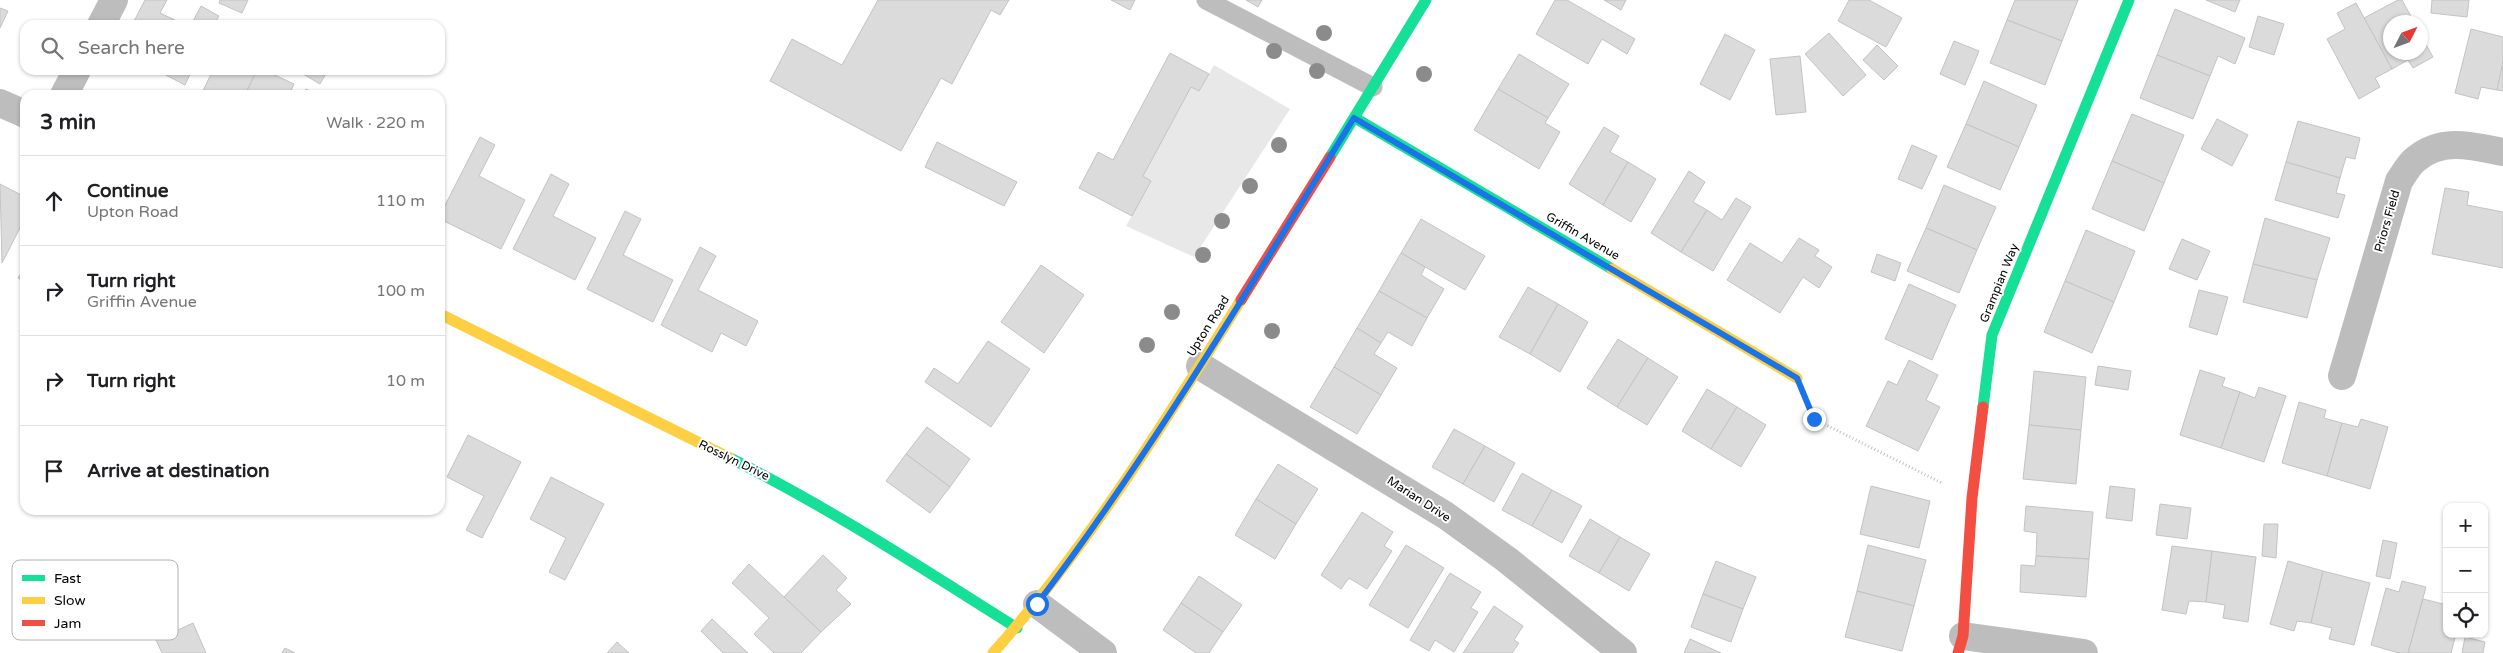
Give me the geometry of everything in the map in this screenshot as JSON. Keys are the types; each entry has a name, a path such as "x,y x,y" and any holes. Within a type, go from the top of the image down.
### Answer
{"street":[{"path":"104,20 114,0"},
{"name":"Upton Road","path":"993,653 1037,604 1091,533 1200,366 1426,0"},
{"name":"Grampian Way","path":"1961,645 1972,498 1992,335 2129,0"},
{"path":"67,90 74,75"},
{"path":"0,103 20,112"},
{"name":"Griffin Avenue","path":"1354,118 1797,378"},
{"name":"Priors Field","path":"2342,376 2398,181 2416,159 2443,144 2469,145 2503,152"},
{"name":"Rosslyn Drive","path":"445,316 786,486 876,538 1017,628"},
{"name":"Marian Drive","path":"1200,366 1445,516 1506,559 1623,653"},
{"path":"1037,604 1103,653"},
{"path":"1961,645 2084,653"}],"lane":[{"path":"1206,0 1374,87"}],"path":[{"path":"1797,378 1814,419 1972,498"}],"shaded area":[{"path":"1214,65 1290,109 1194,257 1126,226 1151,181 1143,176 1191,87 1199,91"}],"building":[{"path":"145,0 167,0 160,13 175,20 135,20"},
{"path":"220,0 248,0 242,13 219,3"},
{"path":"878,0 1009,0 1000,15 991,10 952,84 941,78 901,151 770,81 792,39 842,65"},
{"path":"1111,0 1135,0 1130,10"},
{"path":"1246,0 1262,0 1258,7"},
{"path":"1555,0 1567,0 1635,39 1627,54 1602,39 1588,64 1536,34"},
{"path":"1604,0 1626,0 1621,10"},
{"path":"1849,0 1869,0 1902,18 1886,47 1838,21"},
{"path":"2015,0 2078,0 2062,41 2007,20"},
{"path":"2206,0 2240,0 2235,12"},
{"path":"2398,0 2402,0 2410,15 2383,15 2383,53 2364,18"},
{"path":"2432,0 2469,0 2467,17 2431,13"},
{"path":"2356,3 2383,52 2383,60 2387,60 2392,69 2375,78 2380,87 2359,99 2327,39 2345,29 2337,13"},
{"path":"201,6 219,16 217,20 194,20"},
{"path":"0,8 8,11 0,28"},
{"path":"2175,9 2245,38 2235,64 2218,56 2210,76 2157,55"},
{"path":"2258,16 2284,24 2274,55 2249,47"},
{"path":"2007,20 2062,41 2045,85 1990,63"},
{"path":"2471,29 2503,37 2503,62 2497,90 2481,87 2478,99 2455,93"},
{"path":"1829,33 1866,75 1843,96 1805,54"},
{"path":"1725,34 1755,50 1730,100 1700,84"},
{"path":"1954,41 1979,51 1965,85 1940,74"},
{"path":"1877,45 1898,66 1884,80 1863,60"},
{"path":"2428,48 2433,57 2428,60"},
{"path":"1170,53 1209,74 1199,91 1191,87 1143,176 1151,181 1132,216 1079,188 1098,152 1113,160"},
{"path":"1519,54 1569,84 1548,118 1498,89"},
{"path":"2157,55 2210,76 2193,119 2140,98"},
{"path":"1800,56 1806,112 1776,115 1770,59"},
{"path":"2387,60 2408,60 2392,69"},
{"path":"2408,60 2428,60 2413,68"},
{"path":"2503,62 2503,91 2497,90"},
{"path":"166,75 190,75 185,85"},
{"path":"211,75 255,75 247,90 203,90"},
{"path":"255,75 275,75 294,84 291,90 247,90"},
{"path":"305,75 325,75 320,84"},
{"path":"1984,81 2037,105 2019,147 1966,124"},
{"path":"1498,89 1548,118 1545,123 1560,132 1539,169 1474,130"},
{"path":"2132,114 2184,135 2164,183 2112,161"},
{"path":"2217,119 2248,135 2232,166 2201,149"},
{"path":"2298,121 2360,138 2355,159 2346,157 2340,178 2286,162"},
{"path":"1966,124 2019,147 2000,190 1947,167"},
{"path":"1604,127 1619,136 1610,152 1628,162 1603,205 1569,184"},
{"path":"480,137 495,145 479,176 525,200 501,249 445,221 445,205"},
{"path":"937,142 1017,182 1004,206 925,167"},
{"path":"1912,145 1937,156 1922,189 1898,179"},
{"path":"2112,161 2164,183 2144,231 2092,209"},
{"path":"1628,162 1656,179 1631,222 1603,205"},
{"path":"2286,162 2340,178 2336,193 2345,195 2338,218 2275,200"},
{"path":"1689,171 1705,182 1693,202 1707,210 1681,252 1651,233"},
{"path":"551,174 569,184 553,216 596,238 575,280 513,249"},
{"path":"0,184 20,194 20,228 2,263"},
{"path":"1944,185 1996,207 1977,250 1926,228"},
{"path":"2445,188 2469,192 2467,205 2503,212 2503,268 2432,254"},
{"path":"1736,198 1751,207 1713,271 1681,252 1707,210 1722,220"},
{"path":"625,211 641,219 623,255 673,280 653,322 587,289"},
{"path":"2265,218 2330,238 2317,280 2253,264"},
{"path":"1421,219 1485,256 1465,290 1401,253"},
{"path":"1926,228 1977,250 1959,293 1907,271"},
{"path":"2086,230 2135,251 2114,302 2065,281"},
{"path":"1799,238 1819,250 1815,256 1832,267 1819,288 1803,277 1780,313 1727,280 1750,243 1782,263"},
{"path":"2182,239 2210,251 2197,280 2169,269"},
{"path":"700,247 716,256 698,290 758,321 746,346 721,333 712,352 661,325"},
{"path":"1401,253 1425,267 1421,275 1444,289 1427,318 1379,291"},
{"path":"1877,254 1901,263 1895,281 1871,272"},
{"path":"2253,264 2317,280 2307,318 2243,302"},
{"path":"1041,265 1084,295 1044,353 1001,322"},
{"path":"2065,281 2114,302 2092,353 2044,332"},
{"path":"1909,284 1956,305 1932,360 1885,339"},
{"path":"1528,287 1558,304 1530,354 1499,337"},
{"path":"2199,290 2228,297 2217,335 2189,327"},
{"path":"1379,291 1427,318 1412,346 1388,332 1381,343 1357,328"},
{"path":"1558,304 1588,322 1560,372 1530,354"},
{"path":"1357,328 1381,343 1374,354 1397,368 1381,395 1334,367"},
{"path":"1618,339 1648,358 1617,407 1587,388"},
{"path":"988,341 1030,369 991,427 925,382 934,368 958,384"},
{"path":"1648,358 1678,377 1647,425 1617,407"},
{"path":"1909,360 1938,375 1926,400 1940,407 1918,451 1866,426 1888,381 1897,385"},
{"path":"2098,366 2131,371 2128,390 2095,385"},
{"path":"1334,367 1381,395 1357,434 1310,407"},
{"path":"2200,370 2225,378 2222,386 2240,392 2221,448 2180,435"},
{"path":"2034,371 2086,377 2081,430 2029,425"},
{"path":"2259,387 2286,396 2264,462 2221,448 2240,392 2255,398"},
{"path":"1707,389 1737,407 1711,449 1682,431"},
{"path":"2299,402 2326,410 2324,418 2342,423 2327,476 2282,463"},
{"path":"1737,407 1766,425 1741,467 1711,449"},
{"path":"2361,419 2388,427 2370,489 2327,476 2342,423 2358,427"},
{"path":"2029,425 2081,430 2076,484 2023,479"},
{"path":"927,427 970,459 950,487 906,454"},
{"path":"1454,429 1485,446 1463,484 1432,467"},
{"path":"468,435 521,462 482,538 466,530 484,496 447,477"},
{"path":"1485,446 1515,463 1494,502 1463,484"},
{"path":"906,454 950,487 930,513 886,481"},
{"path":"1278,464 1318,489 1296,524 1256,499"},
{"path":"1522,473 1552,490 1532,526 1502,510"},
{"path":"551,477 604,504 565,580 549,572 566,538 530,519"},
{"path":"1871,486 1930,501 1919,548 1860,534"},
{"path":"2110,486 2135,489 2132,521 2106,518"},
{"path":"1552,490 1582,506 1562,543 1532,526"},
{"path":"1256,499 1296,524 1275,559 1235,535"},
{"path":"2160,504 2191,508 2187,539 2156,535"},
{"path":"2026,506 2093,512 2089,559 2036,556 2037,533 2024,531"},
{"path":"1362,512 1393,532 1384,546 1392,551 1367,589 1349,578 1341,589 1321,575"},
{"path":"1590,519 1620,537 1599,573 1569,556"},
{"path":"2264,524 2278,524 2276,558 2262,556"},
{"path":"1620,537 1650,554 1629,591 1599,573"},
{"path":"2383,540 2397,543 2390,579 2376,576"},
{"path":"1406,545 1444,568 1408,628 1369,605"},
{"path":"1868,545 1926,560 1914,606 1857,591"},
{"path":"2172,546 2212,551 2206,602 2189,601 2186,614 2162,610"},
{"path":"2212,551 2256,557 2248,622 2223,618 2225,605 2206,602"},
{"path":"823,555 847,578 836,590 851,604 821,632 784,597"},
{"path":"2036,556 2089,559 2086,597 2020,592 2021,565 2035,566"},
{"path":"1716,561 1756,577 1743,609 1703,594"},
{"path":"2288,561 2323,571 2311,623 2297,621 2294,631 2270,624"},
{"path":"749,564 821,632 801,653 774,653 754,634 769,618 732,583"},
{"path":"2323,571 2370,583 2354,645 2329,639 2332,628 2311,623"},
{"path":"1450,573 1481,592 1471,608 1478,612 1454,652 1435,640 1429,651 1410,640"},
{"path":"1199,576 1242,605 1223,632 1181,603"},
{"path":"2402,581 2426,587 2408,653 2399,653 2371,645 2386,588 2399,592"},
{"path":"1857,591 1914,606 1902,651 1845,637"},
{"path":"1703,594 1743,609 1731,642 1691,627"},
{"path":"2423,599 2443,604 2443,638 2455,638 2451,653 2408,653"},
{"path":"1181,603 1223,632 1209,653 1196,653 1163,630"},
{"path":"1494,606 1523,626 1514,640 1519,643 1512,653 1463,653"},
{"path":"712,619 748,653 723,653 701,631"},
{"path":"193,623 206,653 162,653 156,640 178,640 178,630"},
{"path":"2465,638 2485,642 2483,653 2462,653"},
{"path":"1690,639 1721,653 1684,653"},
{"path":"617,642 629,653 607,653"},
{"path":"285,648 295,653 282,653"}],"traffic: fast":[{"path":"1330,157 1426,0"},
{"path":"1983,407 1992,335 2129,0"},
{"path":"1355,118 1612,269"},
{"path":"730,458 840,518 1017,628"}],"traffic: slow":[{"path":"1612,269 1797,378"},
{"path":"993,653 1061,570 1124,482 1241,300"},
{"path":"445,316 730,458"}],"traffic: jam":[{"path":"1241,300 1330,157"},
{"path":"1958,653 1963,636 1972,498 1983,407"}],"route":[{"path":"1037,604 1091,533 1200,366 1354,118 1797,378 1814,419"}]}
